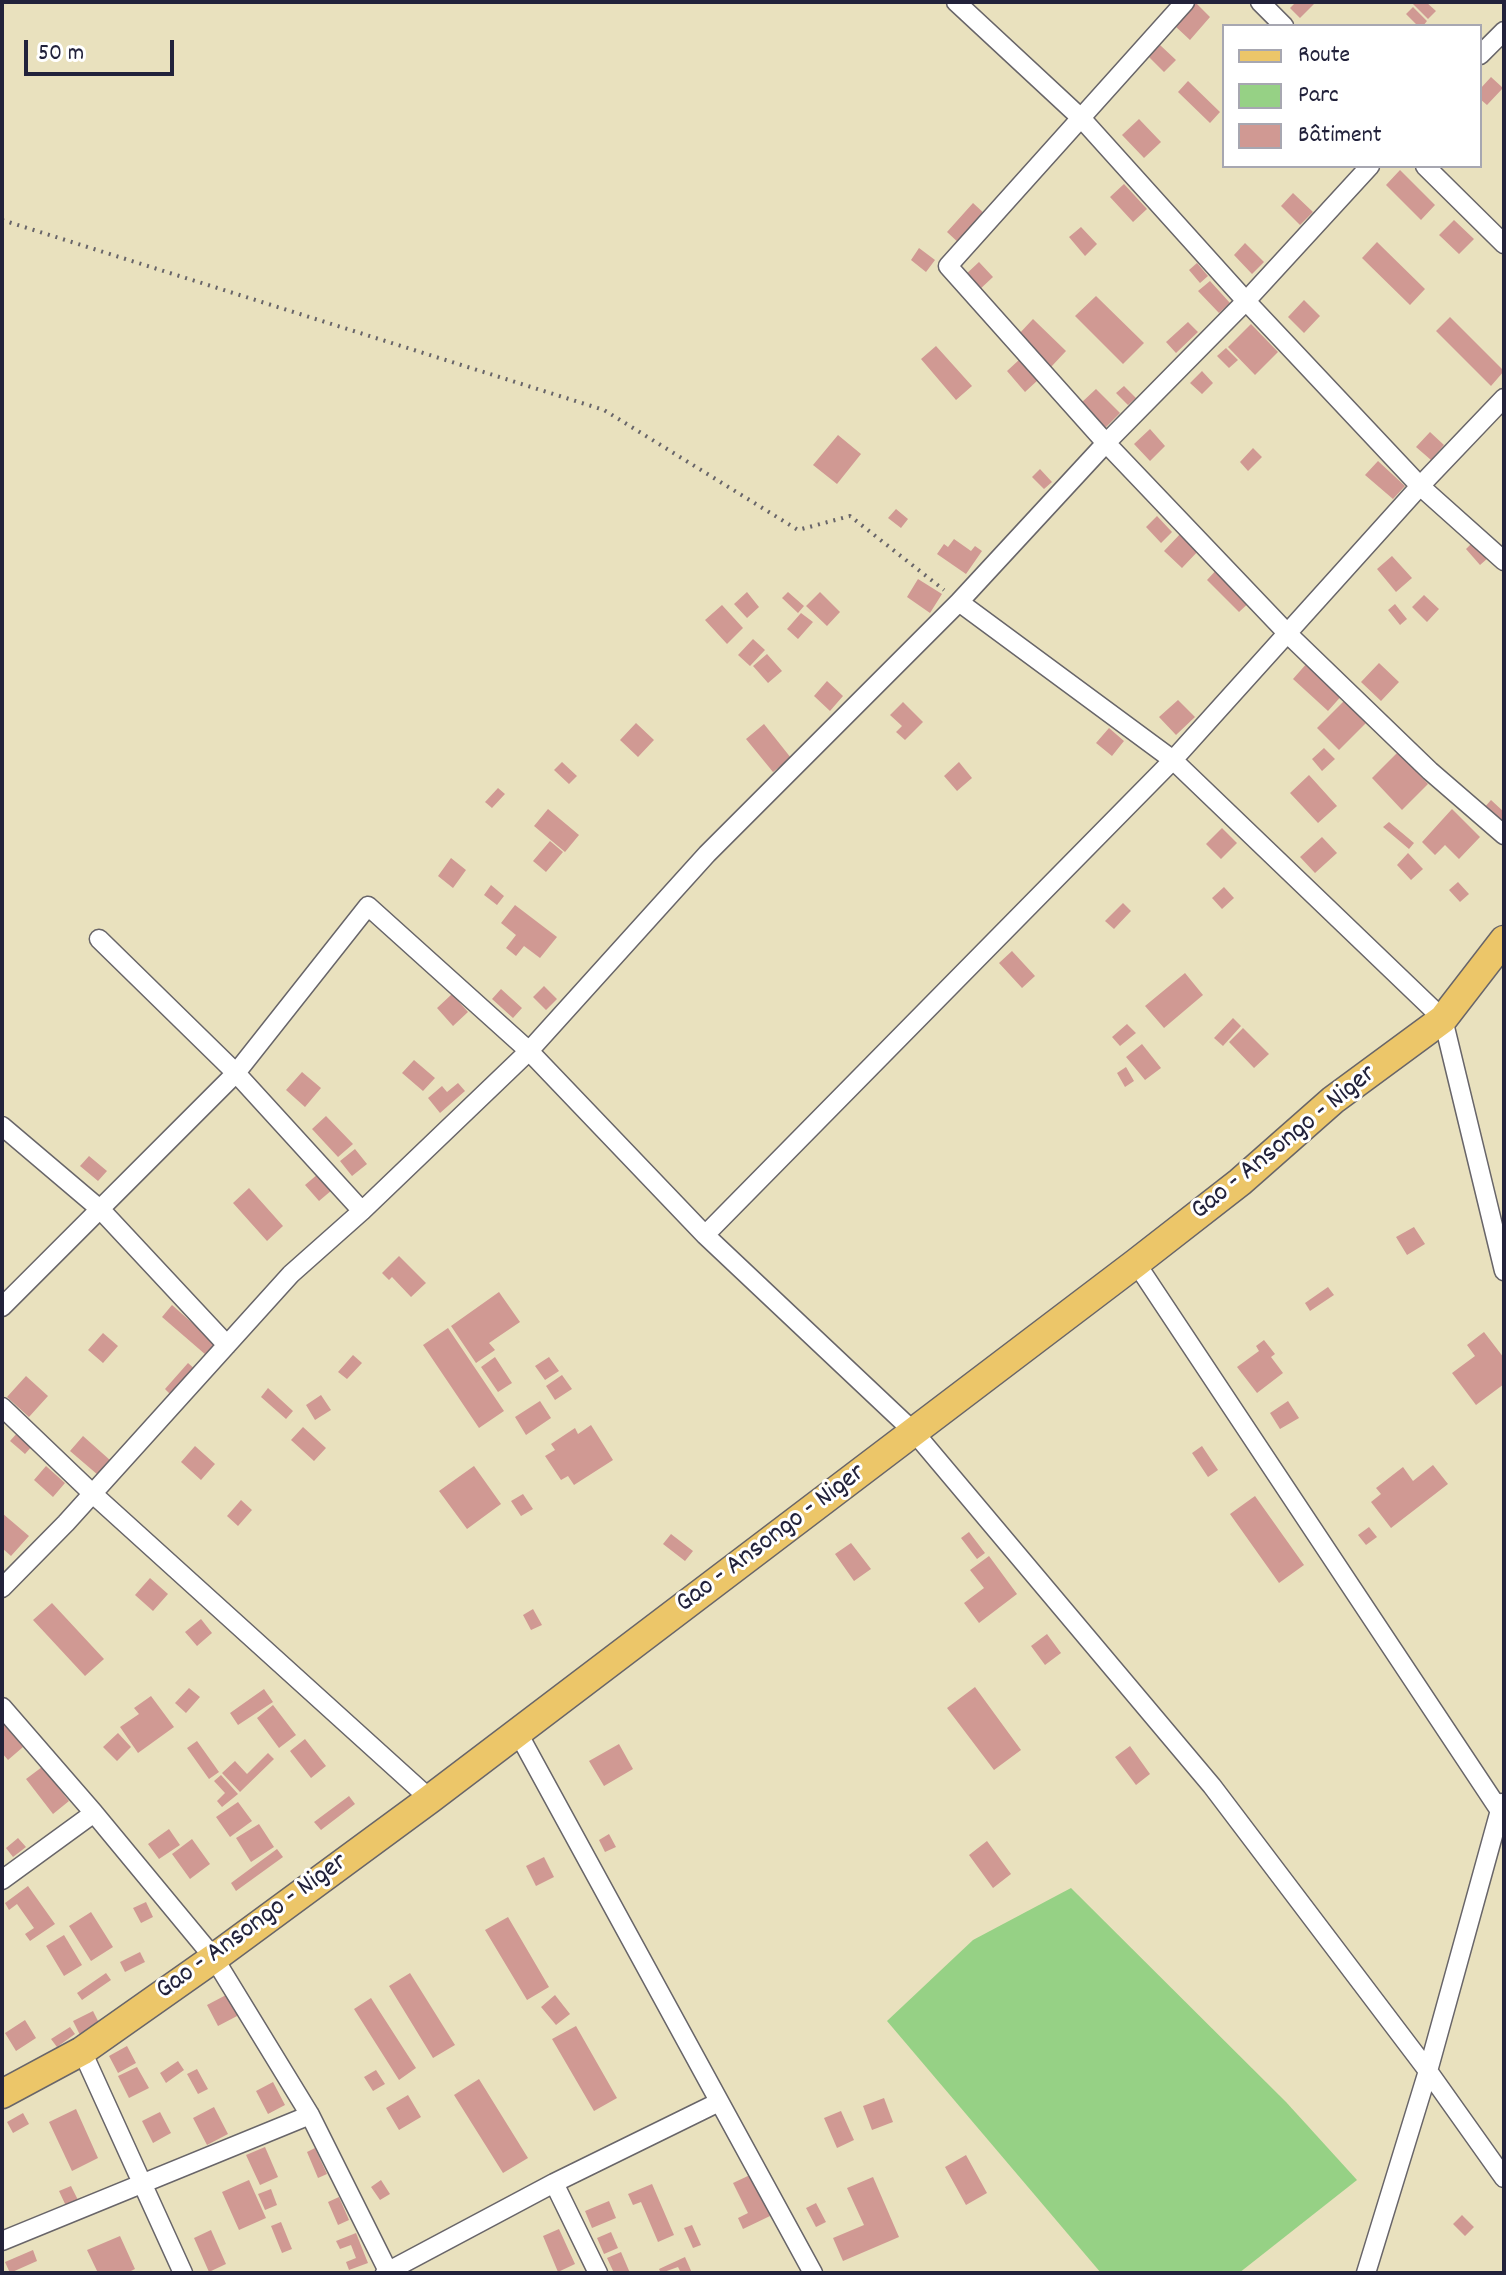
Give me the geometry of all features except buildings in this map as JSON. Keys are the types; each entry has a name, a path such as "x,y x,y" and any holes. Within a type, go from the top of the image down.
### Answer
{"main road":[{"name":"Gao - Ansongo - Niger","path":"2,2094 82,2051 214,1958 518,1733 1136,1263 1240,1182 1333,1100 1443,1019 1504,940"}],"street":[{"path":"956,2 1082,119 1246,301 1420,486 1504,561"},
{"path":"1185,2 948,266 1106,443 1289,635 1430,771 1504,835"},
{"path":"1260,2 1282,24"},
{"path":"1482,53 1504,31"},
{"path":"2,1588 93,1494 291,1274 362,1211 529,1051 707,854 959,602 1368,168"},
{"path":"1427,168 1504,244"},
{"path":"705,1235 1173,760 1289,635 1420,486 1504,398"},
{"path":"959,602 1173,760 1443,1019 1504,1271"},
{"path":"2,1307 236,1073 368,906 529,1051 705,1235 914,1432 1212,1786 1428,2071 1504,2178"},
{"path":"99,939 236,1073 362,1211"},
{"path":"2,1126 101,1210 227,1345"},
{"path":"1136,1263 1502,1808 1428,2071 1366,2273"},
{"path":"2,1407 93,1494 430,1799"},
{"path":"2,1707 214,1958 310,2115 388,2272 554,2183 719,2102"},
{"path":"518,1733 813,2273"},
{"path":"2,1880 94,1813"},
{"path":"82,2051 183,2273"},
{"path":"2,2241 310,2115"},
{"path":"554,2183 598,2273"}],"path":[{"path":"2,220 604,410 798,530 850,516 959,602"}],"green space":[{"path":"1071,1888 1286,2102 1357,2180 1239,2273 1101,2273 887,2021 973,1940"}]}
